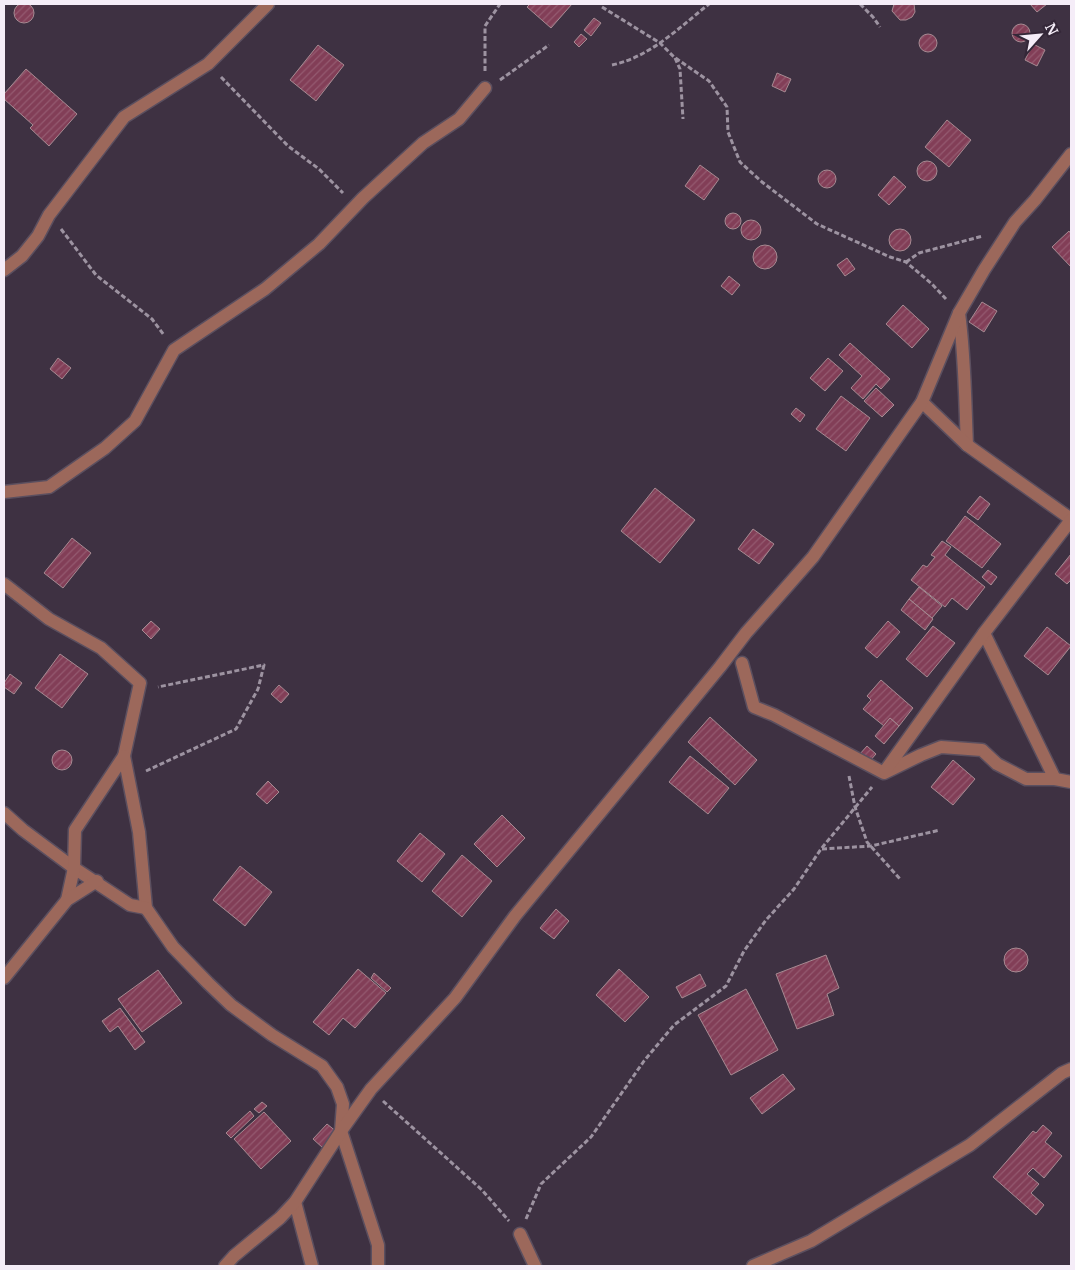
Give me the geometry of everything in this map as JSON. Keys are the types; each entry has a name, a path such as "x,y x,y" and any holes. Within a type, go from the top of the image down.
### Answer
{"street":[{"path":"4,270 22,256 38,236 49,215 124,117 208,64 268,4"},
{"path":"4,492 49,487 105,448 135,421 174,350 265,289 319,244 423,143 458,119 485,88"},
{"path":"226,1266 234,1256 280,1218 295,1202 341,1131 371,1090 455,998 515,916 720,667 746,632 813,557 922,402 959,313 1015,222 1071,154"},
{"path":"959,313 963,341 967,445"},
{"path":"884,773 984,633 1071,519 967,445 922,402"},
{"path":"4,584 49,618 101,648 140,683 124,756 75,830 74,868 67,900"},
{"path":"984,633 1055,779"},
{"path":"742,663 754,707 774,715 884,773"},
{"path":"884,773 941,747 982,750 997,764 1026,779 1055,779 1071,782"},
{"path":"124,756 140,832 146,908 173,947 231,1005 272,1036 322,1066 337,1087 343,1104 341,1131 378,1246 378,1266"},
{"path":"4,813 23,830 74,868 97,881 130,904 146,908"},
{"path":"4,978 67,900 97,881"},
{"path":"753,1266 811,1241 970,1145 1062,1073 1071,1069"},
{"path":"295,1202 312,1266"},
{"path":"520,1234 535,1266"}],"path":[{"path":"500,4 485,26 485,88 505,77 549,45"},
{"path":"612,65 622,63 660,43 709,4"},
{"path":"860,4 874,17 880,27"},
{"path":"602,8 660,43 674,57 708,81 727,107 728,132 740,162 757,177 817,224 890,257 906,262 932,284 959,313"},
{"path":"674,57 680,69 683,119"},
{"path":"208,64 288,146 320,168 347,197 354,208"},
{"path":"49,215 96,275 152,319 174,350"},
{"path":"906,262 919,254 989,234 1015,222"},
{"path":"129,779 236,729 258,689 264,665 158,687 140,683"},
{"path":"846,754 855,807 867,842 900,879"},
{"path":"371,1090 482,1190 520,1234 541,1184 591,1137 644,1061 674,1025 726,986 744,951 766,920 794,889 821,849 884,773"},
{"path":"821,849 871,846 940,830"}],"building":[{"path":"24,3 31,6 34,13 31,20 24,23 17,20 14,13 17,6"},
{"path":"530,4 572,4 551,28 527,7"},
{"path":"894,4 914,4 915,12 912,17 900,20 892,11"},
{"path":"1030,4 1047,4 1037,12"},
{"path":"594,18 601,23 591,36 584,30"},
{"path":"1021,24 1027,27 1030,33 1027,39 1021,42 1015,39 1012,33 1015,27"},
{"path":"581,34 587,39 579,47 574,42"},
{"path":"928,34 934,37 937,43 934,49 928,52 922,49 919,43 922,37"},
{"path":"1033,44 1045,50 1037,66 1025,60"},
{"path":"318,45 344,65 316,101 290,80"},
{"path":"26,69 77,114 49,146 30,128 33,125 4,99 4,94"},
{"path":"777,73 791,79 785,92 772,86"},
{"path":"947,120 971,140 949,167 925,147"},
{"path":"927,161 934,164 937,171 934,178 927,181 920,178 917,171 920,164"},
{"path":"700,165 719,179 704,200 685,186"},
{"path":"827,170 833,173 836,179 833,185 827,188 821,185 818,179 821,173"},
{"path":"894,176 906,187 889,205 878,195"},
{"path":"733,213 739,215 741,221 739,227 733,229 727,227 725,221 727,215"},
{"path":"751,220 758,223 761,230 758,237 751,240 744,237 741,230 744,223"},
{"path":"900,229 910,236 911,240 904,250 900,251 890,244 889,240 896,230"},
{"path":"1069,231 1071,234 1071,267 1052,247"},
{"path":"765,245 773,249 777,257 773,265 765,269 757,265 753,257 757,249"},
{"path":"847,258 855,269 845,276 837,265"},
{"path":"729,276 740,285 732,295 721,286"},
{"path":"982,302 997,311 984,332 969,322"},
{"path":"903,305 929,329 912,348 886,324"},
{"path":"850,343 890,379 881,389 876,384 863,399 851,388 862,376 839,355"},
{"path":"58,358 71,368 62,379 50,369"},
{"path":"828,358 843,371 825,391 810,378"},
{"path":"876,388 894,405 882,417 864,401"},
{"path":"841,396 870,418 846,451 816,429"},
{"path":"796,408 805,415 800,422 791,414"},
{"path":"655,488 695,520 660,563 621,531"},
{"path":"980,496 990,504 978,520 967,512"},
{"path":"965,516 1001,544 982,568 946,541"},
{"path":"753,529 774,544 759,564 738,549"},
{"path":"72,538 91,553 63,588 44,573"},
{"path":"942,541 951,547 945,555 985,587 967,610 952,598 945,607 911,580 923,565 927,567 935,557 931,555"},
{"path":"1071,554 1071,580 1067,584 1055,574"},
{"path":"988,570 997,577 991,585 982,577"},
{"path":"919,587 942,606 932,618 909,599"},
{"path":"909,599 933,619 925,630 901,610"},
{"path":"151,621 160,629 151,639 142,630"},
{"path":"888,621 900,632 877,658 865,648"},
{"path":"933,626 955,643 927,677 906,659"},
{"path":"1047,627 1071,646 1048,675 1024,656"},
{"path":"60,654 88,674 62,708 35,688"},
{"path":"10,674 22,683 14,694 4,687 4,683"},
{"path":"881,680 913,708 899,726 890,718 884,726 863,709 871,700 867,696"},
{"path":"279,685 289,694 281,703 271,694"},
{"path":"710,717 757,760 735,785 688,742"},
{"path":"890,718 899,726 884,744 875,736"},
{"path":"867,746 876,754 868,763 859,755"},
{"path":"58,750 66,750 72,756 72,764 66,770 58,770 52,764 52,756"},
{"path":"690,756 729,788 708,814 669,782"},
{"path":"953,760 975,779 953,805 931,787"},
{"path":"268,781 279,792 267,804 256,794"},
{"path":"502,815 525,838 497,867 474,844"},
{"path":"420,833 445,854 422,882 397,861"},
{"path":"462,855 492,881 462,917 432,891"},
{"path":"240,866 272,892 245,926 213,900"},
{"path":"556,909 569,921 554,939 540,928"},
{"path":"1016,948 1021,949 1027,955 1027,965 1021,971 1016,972 1011,971 1005,965 1004,960 1005,955 1011,949"},
{"path":"826,955 839,988 827,994 834,1015 797,1029 776,974"},
{"path":"358,969 386,993 355,1028 343,1018 329,1035 313,1022"},
{"path":"619,969 649,997 625,1022 596,995"},
{"path":"158,970 182,1003 142,1032 118,999"},
{"path":"374,973 391,988 387,992 371,978"},
{"path":"700,974 706,986 682,998 676,987"},
{"path":"746,989 778,1050 731,1075 698,1015"},
{"path":"120,1008 145,1042 135,1050 118,1026 110,1032 102,1021"},
{"path":"783,1074 795,1089 762,1114 750,1098"},
{"path":"262,1102 267,1106 259,1113 254,1109"},
{"path":"250,1111 254,1116 231,1138 226,1133"},
{"path":"264,1112 291,1141 261,1169 234,1139"},
{"path":"327,1124 337,1132 323,1148 313,1139"},
{"path":"1043,1125 1052,1133 1045,1142 1062,1156 1044,1178 1033,1168 1027,1174 1039,1184 1031,1193 1044,1205 1036,1215 993,1177 1033,1131 1036,1133"}]}
